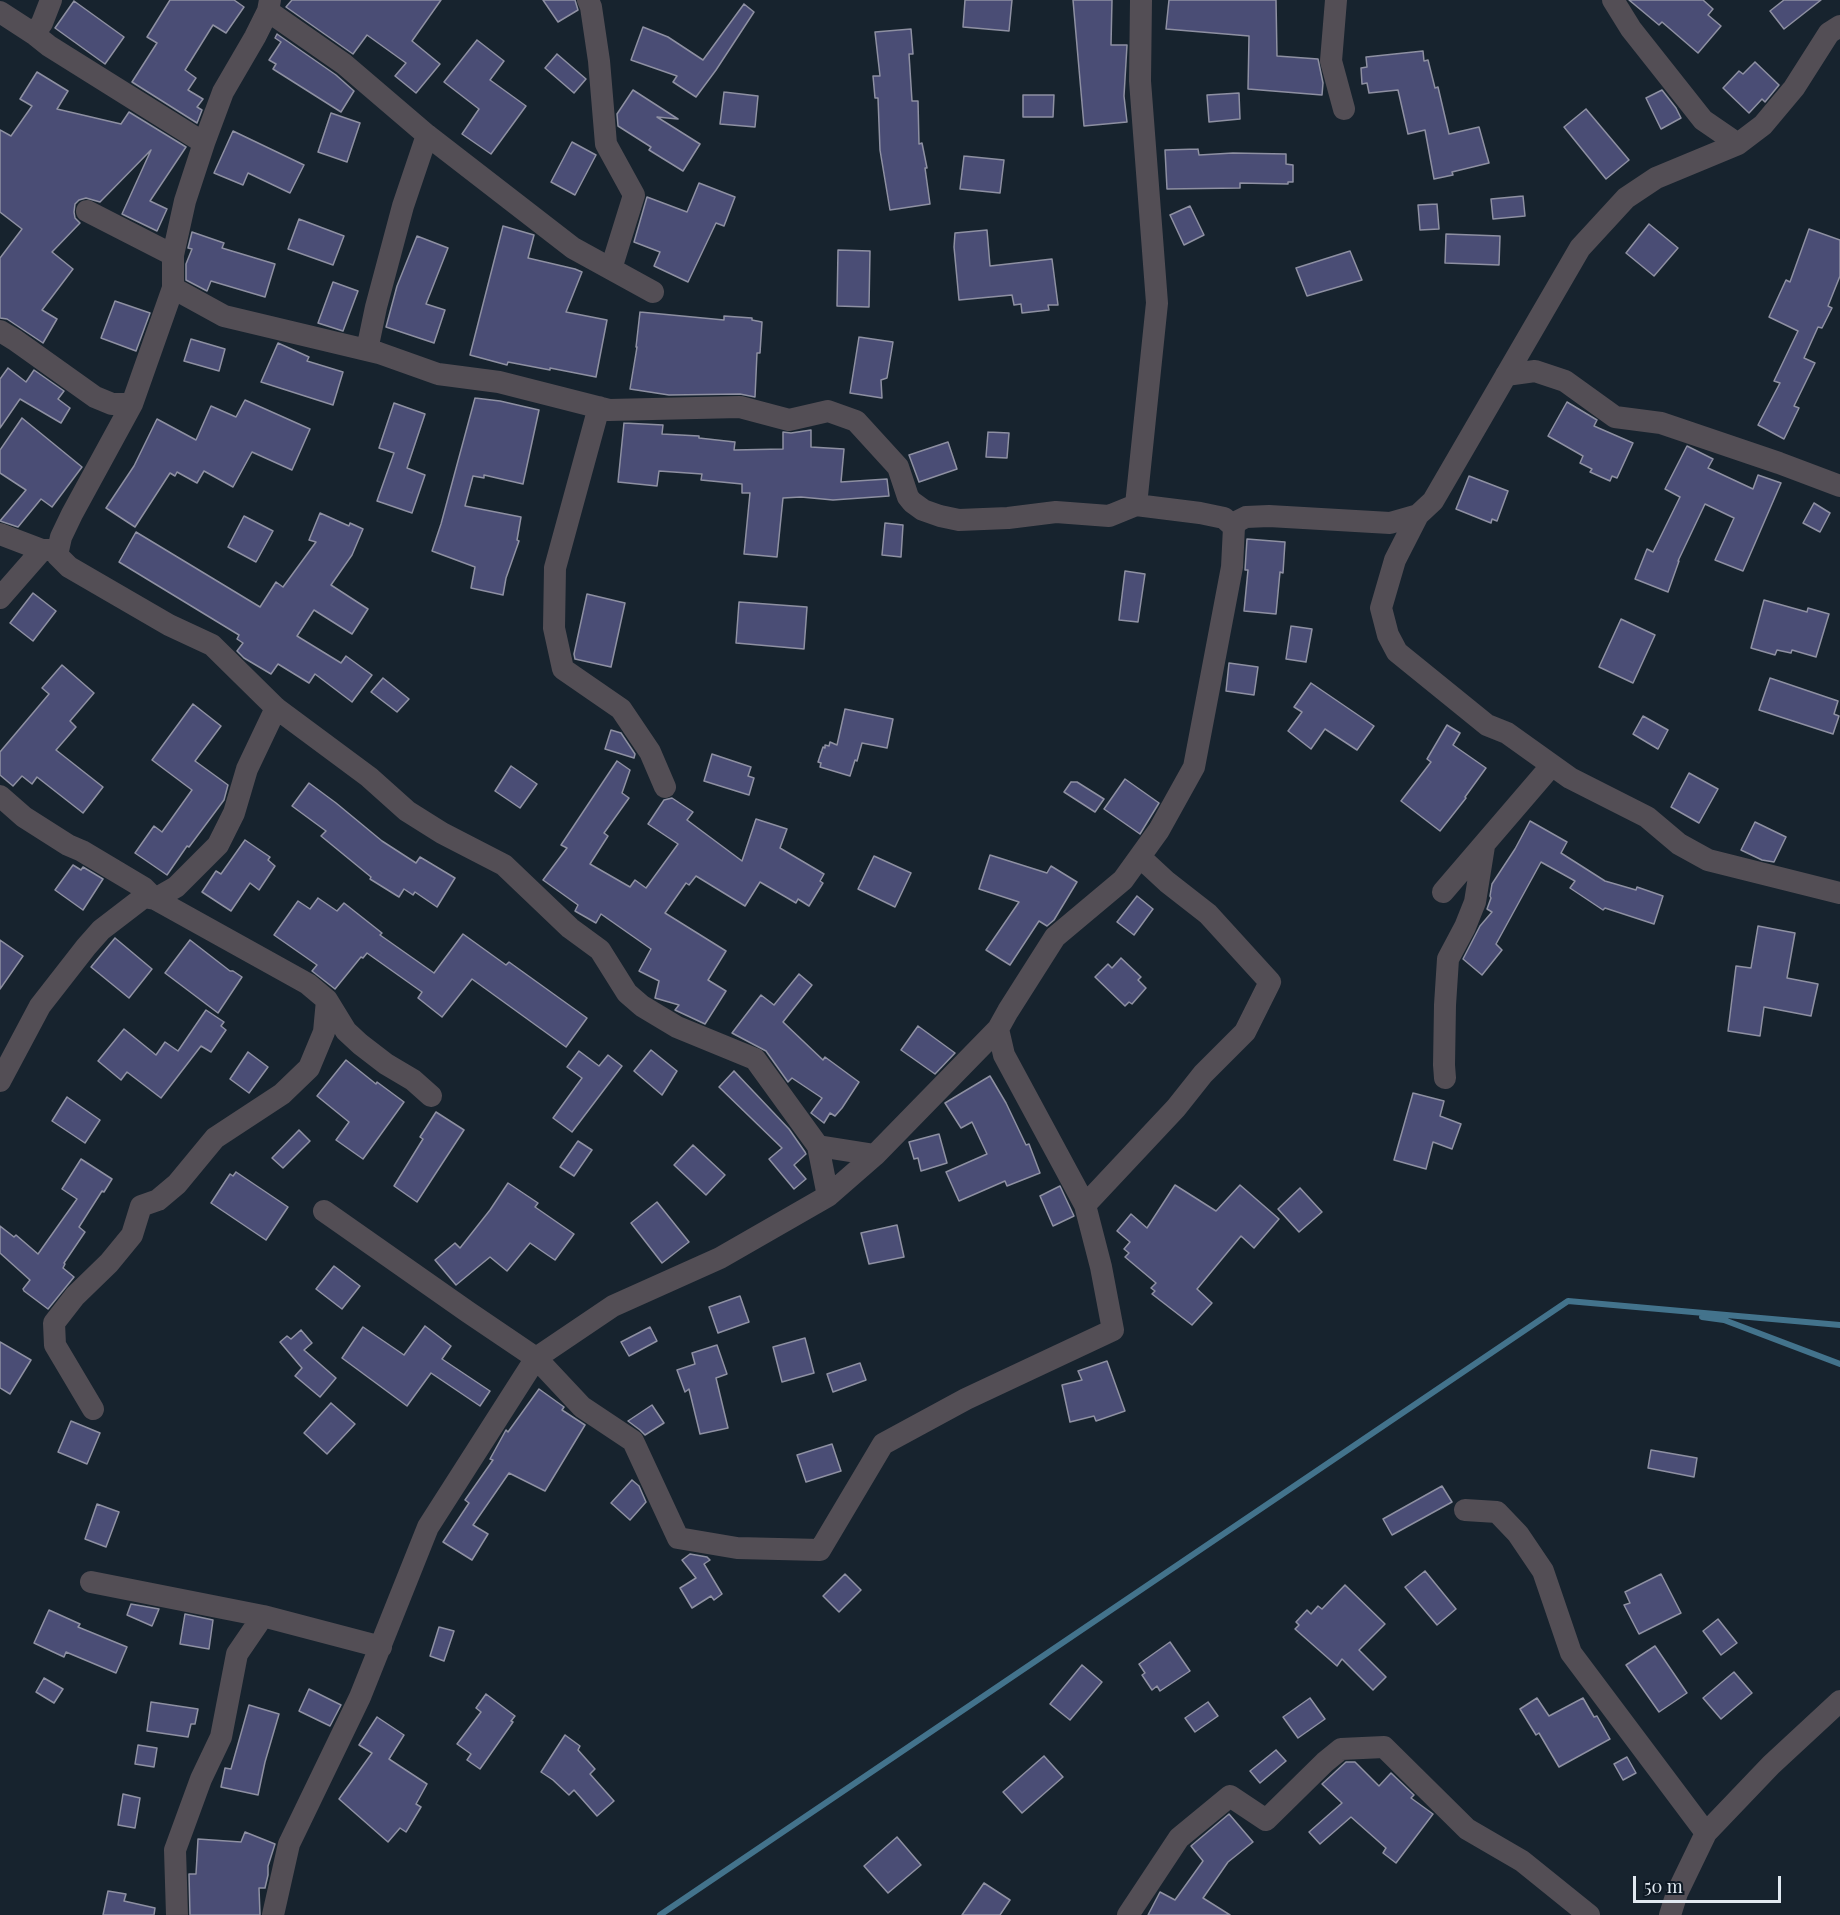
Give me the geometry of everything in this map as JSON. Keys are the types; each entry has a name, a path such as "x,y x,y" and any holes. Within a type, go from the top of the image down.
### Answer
{"street":[{"path":"34,34 42,23 51,0"},
{"path":"588,0 599,61 606,144 634,195 611,269"},
{"path":"1136,505 1157,303 1140,81 1141,0"},
{"path":"1336,0 1331,61 1344,109"},
{"path":"1613,0 1632,29 1703,120 1738,144"},
{"path":"0,598 61,537 132,404 173,288 173,255 185,201 204,142 223,92 255,37 269,5 344,64 427,135 573,248 653,292"},
{"path":"0,12 49,46 204,142"},
{"path":"1840,26 1829,33 1794,88 1763,125 1738,144 1656,178 1626,198 1580,248 1433,501 1418,515 1395,560 1381,608 1388,635 1397,652 1487,725 1507,733 1578,782 1647,817 1679,844 1708,860 1840,893"},
{"path":"367,350 403,206 427,135"},
{"path":"87,211 173,255"},
{"path":"173,288 224,316 367,350 438,374 499,382 609,410 740,407 789,420 828,411 856,421 898,467 908,497 912,502 923,510 940,516 958,520 1008,518 1056,512 1109,516 1136,505 1224,518 1234,527"},
{"path":"0,331 95,397 112,404 132,404"},
{"path":"1506,375 1535,371 1564,381 1615,417 1662,423 1840,486"},
{"path":"599,407 555,568 554,628 563,669 621,709 650,752 665,788"},
{"path":"273,1915 289,1844 360,1697 428,1527 537,1358 613,1306 720,1258 828,1196 875,1155 998,1029 1055,937 1123,880 1160,830 1194,767 1232,567 1234,527 1238,521 1246,517 1269,516 1390,523 1418,515"},
{"path":"0,534 50,550 69,567 169,625 212,645 276,708 369,777 407,811 442,833 504,865 570,928 600,950 627,993 642,1006 677,1027 755,1059 818,1146 828,1196"},
{"path":"0,1081 40,1006 101,930 144,897 155,898 176,887 218,845 234,813 246,769 276,708"},
{"path":"1443,892 1552,765"},
{"path":"0,796 24,818 68,845 126,876 155,898 308,984 327,1000 346,1031 360,1044 386,1064 413,1080 431,1096"},
{"path":"1445,1078 1448,959 1475,902 1484,846"},
{"path":"1085,1205 1176,1108 1203,1074 1245,1032 1269,982 1208,914 1167,882 1140,857"},
{"path":"93,1409 55,1345 54,1323 75,1296 109,1263 132,1236 141,1206 158,1200 177,1184 216,1138 282,1094 309,1068 324,1032 327,1000"},
{"path":"324,1211 537,1358 582,1407 633,1441 678,1538 737,1548 820,1550 883,1444 966,1400 1113,1330 1101,1267 1085,1205 1004,1055 998,1029"},
{"path":"818,1146 875,1155"},
{"path":"1465,1510 1497,1512 1518,1534 1543,1571 1571,1653 1706,1833"},
{"path":"91,1582 263,1616 381,1647"},
{"path":"177,1915 175,1851 201,1779 221,1737 237,1653 263,1616"},
{"path":"1670,1915 1677,1893 1706,1833 1771,1765 1840,1701"},
{"path":"1128,1915 1179,1838 1230,1796 1266,1820 1325,1761 1341,1749 1384,1747 1467,1829 1522,1861 1589,1915"}],"building":[{"path":"170,0 234,0 244,7 226,33 213,25 185,70 196,78 188,90 203,99 197,107 202,110 197,123 132,82 157,43 147,37"},
{"path":"292,0 441,0 412,41 440,64 416,93 395,76 406,63 367,35 353,54 286,7"},
{"path":"543,0 575,0 578,10 558,22"},
{"path":"965,0 1012,0 1009,31 963,27"},
{"path":"1073,0 1112,0 1111,45 1127,45 1124,96 1127,122 1084,126"},
{"path":"1169,0 1276,0 1277,56 1318,59 1323,83 1322,95 1248,89 1249,36 1166,29"},
{"path":"1629,0 1703,0 1713,9 1708,15 1721,26 1698,53 1662,22 1659,25"},
{"path":"1784,0 1821,0 1784,29 1770,11"},
{"path":"74,1 124,37 105,64 55,28"},
{"path":"744,4 754,12 696,97 673,82 677,76 631,60 643,27 668,37 703,60"},
{"path":"911,29 913,54 909,54 912,101 918,101 919,144 922,143 927,168 925,168 930,204 890,210 880,150 878,98 875,98 873,76 880,76 875,32"},
{"path":"277,34 336,75 354,91 341,112 273,69 276,64 269,60 281,42 275,38"},
{"path":"477,40 504,61 490,80 526,106 491,154 462,134 479,109 444,82"},
{"path":"1423,51 1424,61 1428,60 1435,88 1438,87 1449,134 1479,127 1489,163 1434,179 1425,130 1408,134 1398,90 1369,93 1367,83 1362,84 1361,68 1367,67 1366,57"},
{"path":"557,54 586,79 574,93 545,68"},
{"path":"1755,62 1779,85 1765,102 1762,99 1749,113 1723,88 1739,71 1743,74"},
{"path":"37,72 68,91 57,109 121,124 129,112 186,147 150,201 167,209 157,231 122,214 151,150 100,202 86,198 75,204 75,218 80,223 52,252 73,269 42,310 57,319 43,343 7,319 0,318 0,258 22,229 0,212 0,130 11,136 32,106 20,99"},
{"path":"633,90 678,119 657,117 700,144 683,171 649,150 651,147 618,126 617,114"},
{"path":"1662,90 1681,118 1661,129 1646,98"},
{"path":"724,92 758,96 755,127 720,124"},
{"path":"1239,93 1240,119 1209,122 1207,95"},
{"path":"1023,95 1054,95 1053,117 1023,117"},
{"path":"1586,109 1629,160 1606,179 1564,127"},
{"path":"331,113 360,123 347,162 318,152"},
{"path":"233,131 304,165 290,193 248,173 243,185 214,173"},
{"path":"572,142 596,155 575,195 551,182"},
{"path":"1198,149 1199,155 1286,154 1286,164 1293,165 1293,182 1288,182 1288,184 1240,183 1240,188 1167,189 1165,150"},
{"path":"964,156 1004,160 1000,193 960,189"},
{"path":"699,183 735,197 724,226 716,223 688,282 654,266 660,252 634,242 647,197 687,212"},
{"path":"1523,196 1525,216 1493,219 1491,199"},
{"path":"1437,204 1439,229 1420,230 1418,205"},
{"path":"1190,206 1204,235 1184,245 1170,215"},
{"path":"299,219 344,236 333,265 288,249"},
{"path":"1649,224 1678,248 1654,276 1626,253"},
{"path":"503,226 534,235 528,258 582,272 566,312 607,320 596,377 508,362 507,365 470,355"},
{"path":"1809,229 1840,240 1840,276 1828,306 1832,308 1822,328 1818,327 1804,358 1815,363 1794,406 1799,408 1784,439 1758,425 1780,383 1774,381 1798,331 1769,317 1786,280 1790,282"},
{"path":"987,230 990,266 1052,259 1058,305 1048,305 1049,310 1022,313 1021,304 1014,305 1012,295 959,300 954,247 955,233"},
{"path":"192,232 224,243 222,248 275,264 265,297 211,281 207,291 186,280 186,264 192,249 188,248"},
{"path":"1446,234 1500,236 1499,265 1445,263"},
{"path":"417,236 448,248 426,304 445,310 434,343 386,327 397,286"},
{"path":"838,250 870,251 869,307 837,306"},
{"path":"1350,251 1362,280 1307,296 1296,268"},
{"path":"333,282 358,291 343,331 318,323"},
{"path":"115,301 150,313 136,351 101,338"},
{"path":"640,312 724,320 724,316 752,318 752,320 762,322 760,353 757,353 755,397 740,394 669,395 630,389"},
{"path":"859,337 893,342 887,378 881,380 882,398 850,393"},
{"path":"191,339 225,349 219,371 184,361"},
{"path":"278,343 309,357 307,361 343,372 333,405 261,382"},
{"path":"8,368 26,382 34,370 64,391 58,399 70,408 61,423 20,399 0,428 0,379"},
{"path":"475,398 539,410 523,484 484,475 484,478 473,476 465,506 521,517 517,540 519,541 506,578 503,595 471,588 475,567 432,551"},
{"path":"245,400 310,429 292,470 252,452 233,487 204,471 197,483 177,472 175,476 170,473 135,527 106,508 134,466 157,419 196,440 211,406 236,417"},
{"path":"1567,402 1597,420 1594,426 1633,443 1617,478 1612,476 1610,481 1590,472 1592,469 1580,463 1583,456 1548,436"},
{"path":"394,403 425,414 407,468 425,475 412,513 377,501 394,453 379,448"},
{"path":"22,418 82,467 52,507 41,499 18,527 0,521 26,490 0,473 0,450"},
{"path":"624,423 663,425 662,434 699,436 699,438 735,442 734,450 783,449 783,432 811,430 811,447 844,449 841,482 887,479 889,496 833,500 783,498 777,557 744,554 750,493 742,493 742,484 701,480 702,474 659,471 657,486 618,482"},
{"path":"988,432 1009,433 1007,458 986,457"},
{"path":"948,442 957,469 919,482 909,455"},
{"path":"1687,446 1713,459 1708,468 1753,489 1758,475 1781,483 1743,571 1715,560 1734,518 1705,504 1678,561 1668,592 1635,579 1647,549 1653,552 1680,497 1665,489"},
{"path":"1469,476 1508,491 1497,521 1492,519 1491,523 1456,509"},
{"path":"1814,503 1830,513 1820,532 1803,523"},
{"path":"320,513 349,526 350,523 363,529 352,555 331,585 368,609 352,634 314,610 297,636 341,663 346,656 372,675 352,702 315,674 309,683 278,664 271,674 244,658 237,651 243,643 237,639 239,635 119,562 136,532 260,607 276,582 283,587 316,542 309,540"},
{"path":"244,516 273,531 256,562 228,547"},
{"path":"885,523 903,525 901,557 882,555"},
{"path":"1247,539 1285,542 1283,573 1280,572 1276,614 1244,611 1248,570 1245,570"},
{"path":"1125,571 1145,574 1138,622 1119,620"},
{"path":"33,593 56,611 33,641 10,623"},
{"path":"587,594 625,603 611,667 575,659 574,654"},
{"path":"1764,600 1807,612 1808,608 1829,614 1816,657 1792,650 1791,653 1777,650 1775,655 1751,648"},
{"path":"739,602 807,607 804,649 736,643"},
{"path":"1621,619 1655,635 1633,683 1599,667"},
{"path":"1291,626 1312,629 1306,662 1286,659"},
{"path":"1229,663 1258,667 1254,695 1226,691"},
{"path":"62,665 94,693 70,721 76,727 56,750 103,787 83,813 37,777 32,784 22,776 13,786 0,775 0,752 49,694 42,688"},
{"path":"383,678 409,699 397,712 371,692"},
{"path":"1770,678 1838,701 1834,714 1839,716 1833,734 1759,710"},
{"path":"1311,683 1374,726 1357,750 1325,729 1311,749 1288,731 1302,712 1294,707"},
{"path":"193,704 221,726 195,761 228,785 224,800 167,875 135,853 154,826 162,832 192,790 152,760"},
{"path":"845,709 893,719 887,748 862,743 850,776 820,767 821,763 818,762 825,745 829,746 830,742 837,745"},
{"path":"1643,716 1668,730 1658,749 1633,734"},
{"path":"1447,725 1460,733 1453,745 1486,768 1440,831 1401,801 1431,762 1427,759"},
{"path":"611,730 621,733 635,754 634,758 605,749"},
{"path":"712,754 751,767 748,776 754,778 749,795 704,781"},
{"path":"617,761 630,770 622,793 629,798 604,833 608,836 590,864 630,887 635,880 646,888 678,844 648,824 664,800 672,798 693,812 687,820 742,861 756,819 787,829 780,848 824,874 820,881 823,883 809,906 798,899 796,903 760,882 745,906 696,876 689,885 686,883 665,913 726,951 708,980 726,991 705,1024 675,1010 679,1005 655,998 659,981 639,971 651,949 601,914 596,923 575,911 578,905 543,880 567,848 561,845"},
{"path":"511,766 537,784 520,808 495,791"},
{"path":"1689,773 1718,789 1699,823 1671,807"},
{"path":"1125,779 1159,803 1140,834 1104,809"},
{"path":"1071,782 1077,782 1104,799 1095,812 1064,792"},
{"path":"309,783 382,841 416,863 420,857 455,878 437,907 415,892 413,895 404,889 399,897 370,879 371,877 321,836 326,831 292,806"},
{"path":"1530,821 1567,842 1561,853 1605,881 1636,890 1637,887 1663,896 1654,924 1605,908 1603,910 1570,888 1575,881 1541,862 1496,944 1502,950 1482,975 1463,959 1480,926 1492,912 1487,909 1492,884"},
{"path":"1755,822 1786,837 1774,862 1762,860 1741,850"},
{"path":"245,840 270,857 268,860 275,866 259,890 250,883 231,911 202,892 216,871 221,874"},
{"path":"990,855 1047,873 1051,866 1077,882 1054,920 1047,926 1039,921 1010,965 986,950 1019,902 979,889"},
{"path":"874,856 911,873 895,907 858,889"},
{"path":"73,865 81,870 83,867 103,879 83,910 55,890"},
{"path":"1137,896 1153,909 1134,935 1117,922"},
{"path":"318,898 337,911 344,903 382,933 380,935 434,973 463,934 506,965 509,962 587,1018 566,1047 472,979 442,1017 418,998 422,992 367,953 363,958 361,957 335,989 312,971 317,965 274,935 298,901 310,909"},
{"path":"1758,926 1795,933 1787,978 1818,984 1811,1016 1764,1007 1760,1036 1728,1031 1736,966 1751,968"},
{"path":"115,938 152,969 129,998 91,967"},
{"path":"0,940 23,956 0,989"},
{"path":"190,940 230,971 242,977 218,1013 165,973"},
{"path":"1121,958 1141,977 1138,980 1146,988 1132,1004 1129,1002 1125,1006 1095,977 1108,964 1112,968"},
{"path":"799,974 812,985 783,1022 823,1060 825,1057 859,1082 842,1108 835,1116 830,1113 824,1123 811,1113 822,1098 792,1078 788,1082 766,1051 732,1033 761,995 774,1005"},
{"path":"206,1010 224,1022 221,1026 226,1030 211,1052 201,1046 161,1098 127,1072 121,1080 98,1061 124,1029 156,1055 165,1042 178,1051"},
{"path":"918,1026 955,1053 935,1074 901,1050"},
{"path":"651,1050 677,1071 662,1095 634,1071"},
{"path":"579,1051 599,1066 608,1055 622,1066 572,1132 553,1118 582,1078 567,1067"},
{"path":"248,1052 268,1067 249,1093 230,1079"},
{"path":"346,1060 376,1084 377,1082 404,1102 363,1159 336,1140 349,1122 317,1096"},
{"path":"734,1071 789,1129 805,1152 806,1154 794,1165 806,1179 794,1189 769,1159 782,1148 719,1087"},
{"path":"990,1076 1026,1145 1029,1144 1040,1173 1007,1186 1005,1181 959,1201 946,1172 987,1154 972,1122 961,1128 945,1103"},
{"path":"1413,1093 1444,1101 1440,1116 1461,1124 1452,1149 1433,1142 1426,1169 1394,1160"},
{"path":"67,1097 100,1120 85,1143 52,1121"},
{"path":"436,1112 464,1130 417,1202 394,1186 423,1139 420,1137"},
{"path":"299,1130 310,1141 283,1168 272,1158"},
{"path":"939,1134 947,1163 921,1171 918,1158 914,1159 909,1142"},
{"path":"578,1141 592,1150 574,1176 560,1167"},
{"path":"693,1145 725,1175 706,1195 674,1165"},
{"path":"81,1159 112,1179 79,1227 85,1232 64,1263 63,1268 74,1277 48,1309 24,1291 23,1289 30,1280 0,1253 0,1226 14,1237 16,1235 38,1254 77,1199 62,1189"},
{"path":"236,1172 288,1207 266,1240 211,1203 230,1174 233,1176"},
{"path":"508,1183 538,1203 535,1207 574,1234 555,1260 530,1243 507,1271 490,1257 456,1285 435,1260 455,1243 460,1248"},
{"path":"1175,1185 1216,1211 1240,1185 1279,1219 1254,1248 1241,1236 1197,1289 1212,1303 1192,1325 1152,1294 1155,1291 1151,1288 1156,1283 1125,1257 1129,1253 1124,1249 1130,1242 1117,1231 1131,1214 1147,1228"},
{"path":"1060,1186 1074,1216 1053,1226 1040,1196"},
{"path":"1300,1188 1322,1212 1299,1232 1278,1209"},
{"path":"657,1202 689,1242 662,1263 631,1223"},
{"path":"897,1225 904,1257 869,1264 861,1233"},
{"path":"334,1266 360,1286 342,1309 316,1289"},
{"path":"740,1296 749,1322 718,1333 709,1307"},
{"path":"425,1326 451,1346 442,1359 490,1391 480,1406 431,1373 407,1406 342,1358 363,1327 404,1355"},
{"path":"650,1327 657,1341 629,1356 621,1342"},
{"path":"301,1330 312,1343 304,1350 336,1378 320,1397 295,1376 302,1368 280,1342 287,1336 291,1339"},
{"path":"805,1338 814,1373 782,1382 773,1347"},
{"path":"0,1342 31,1360 10,1394 0,1388"},
{"path":"717,1345 727,1374 716,1378 728,1428 700,1434 689,1389 685,1392 677,1370 695,1364 692,1353"},
{"path":"1107,1361 1125,1411 1096,1421 1094,1416 1070,1422 1062,1385 1082,1380 1078,1371"},
{"path":"860,1363 866,1380 833,1392 827,1374"},
{"path":"539,1389 564,1407 562,1410 585,1425 545,1491 509,1473 473,1525 488,1534 472,1560 443,1542 469,1503 465,1500 493,1460 490,1459 506,1430 508,1432"},
{"path":"331,1403 355,1424 327,1454 304,1433"},
{"path":"652,1405 664,1423 645,1435 628,1421"},
{"path":"71,1421 100,1433 87,1464 58,1452"},
{"path":"832,1444 841,1471 806,1482 797,1455"},
{"path":"1651,1450 1697,1458 1694,1477 1648,1468"},
{"path":"632,1480 639,1486 646,1502 630,1520 611,1503"},
{"path":"1442,1486 1452,1502 1392,1535 1383,1519"},
{"path":"97,1504 119,1512 106,1547 85,1539"},
{"path":"690,1554 707,1557 710,1560 704,1564 722,1594 714,1600 711,1596 692,1608 680,1588 696,1578 682,1560"},
{"path":"1425,1571 1456,1609 1437,1625 1405,1587"},
{"path":"845,1574 861,1590 839,1612 823,1596"},
{"path":"1661,1574 1681,1613 1639,1634 1624,1605 1630,1603 1625,1592"},
{"path":"1345,1585 1385,1624 1359,1650 1386,1677 1373,1690 1342,1659 1337,1666 1295,1629 1299,1625 1296,1622 1307,1610 1311,1614 1318,1606 1322,1609"},
{"path":"131,1604 159,1609 152,1626 127,1615"},
{"path":"49,1610 80,1624 78,1627 127,1647 116,1673 66,1652 64,1657 34,1643"},
{"path":"185,1614 213,1620 209,1649 180,1644"},
{"path":"1718,1619 1737,1643 1721,1655 1703,1631"},
{"path":"439,1627 454,1631 444,1661 430,1656"},
{"path":"1170,1642 1190,1671 1160,1691 1157,1686 1152,1690 1142,1675 1145,1673 1139,1664"},
{"path":"1655,1646 1687,1693 1659,1712 1626,1665"},
{"path":"1082,1665 1102,1682 1070,1720 1050,1704"},
{"path":"1734,1672 1752,1693 1721,1719 1703,1698"},
{"path":"44,1678 63,1689 54,1703 36,1692"},
{"path":"309,1689 341,1705 330,1726 299,1711"},
{"path":"486,1694 515,1716 480,1769 467,1760 471,1754 457,1744 481,1712 476,1708"},
{"path":"1310,1698 1325,1719 1298,1738 1283,1717"},
{"path":"1537,1698 1549,1716 1583,1698 1610,1739 1559,1767 1539,1733 1536,1735 1520,1709"},
{"path":"151,1702 198,1709 195,1724 191,1724 188,1737 147,1731"},
{"path":"1208,1702 1218,1716 1195,1732 1185,1718"},
{"path":"249,1705 279,1714 258,1795 221,1787 225,1768 231,1769"},
{"path":"377,1717 404,1735 389,1759 427,1784 416,1804 421,1807 406,1832 400,1828 388,1842 339,1799 372,1753 359,1745"},
{"path":"565,1735 580,1746 578,1750 595,1769 590,1774 614,1801 597,1816 574,1790 569,1795 541,1772"},
{"path":"138,1745 157,1748 154,1767 135,1764"},
{"path":"1276,1750 1286,1761 1260,1783 1250,1771"},
{"path":"1044,1756 1063,1777 1022,1813 1003,1792"},
{"path":"1627,1757 1636,1773 1623,1780 1614,1764"},
{"path":"1346,1762 1355,1762 1379,1786 1391,1773 1414,1795 1411,1798 1433,1814 1396,1863 1383,1853 1386,1848 1351,1817 1320,1844 1309,1832 1342,1803 1322,1784"},
{"path":"123,1794 140,1798 135,1828 118,1825"},
{"path":"1229,1814 1253,1842 1228,1862 1203,1898 1230,1915 1148,1915 1160,1892 1175,1900 1203,1861 1191,1846"},
{"path":"245,1832 275,1844 268,1866 265,1888 259,1888 260,1915 190,1915 189,1874 196,1874 198,1839 241,1842"},
{"path":"897,1837 921,1865 888,1893 864,1866"},
{"path":"984,1883 1010,1900 1000,1915 962,1915"},
{"path":"108,1891 126,1894 124,1901 155,1908 154,1915 103,1915"}],"waterway":[{"path":"660,1915 1568,1301 1840,1325"},
{"path":"1702,1317 1724,1320 1840,1364"}]}
